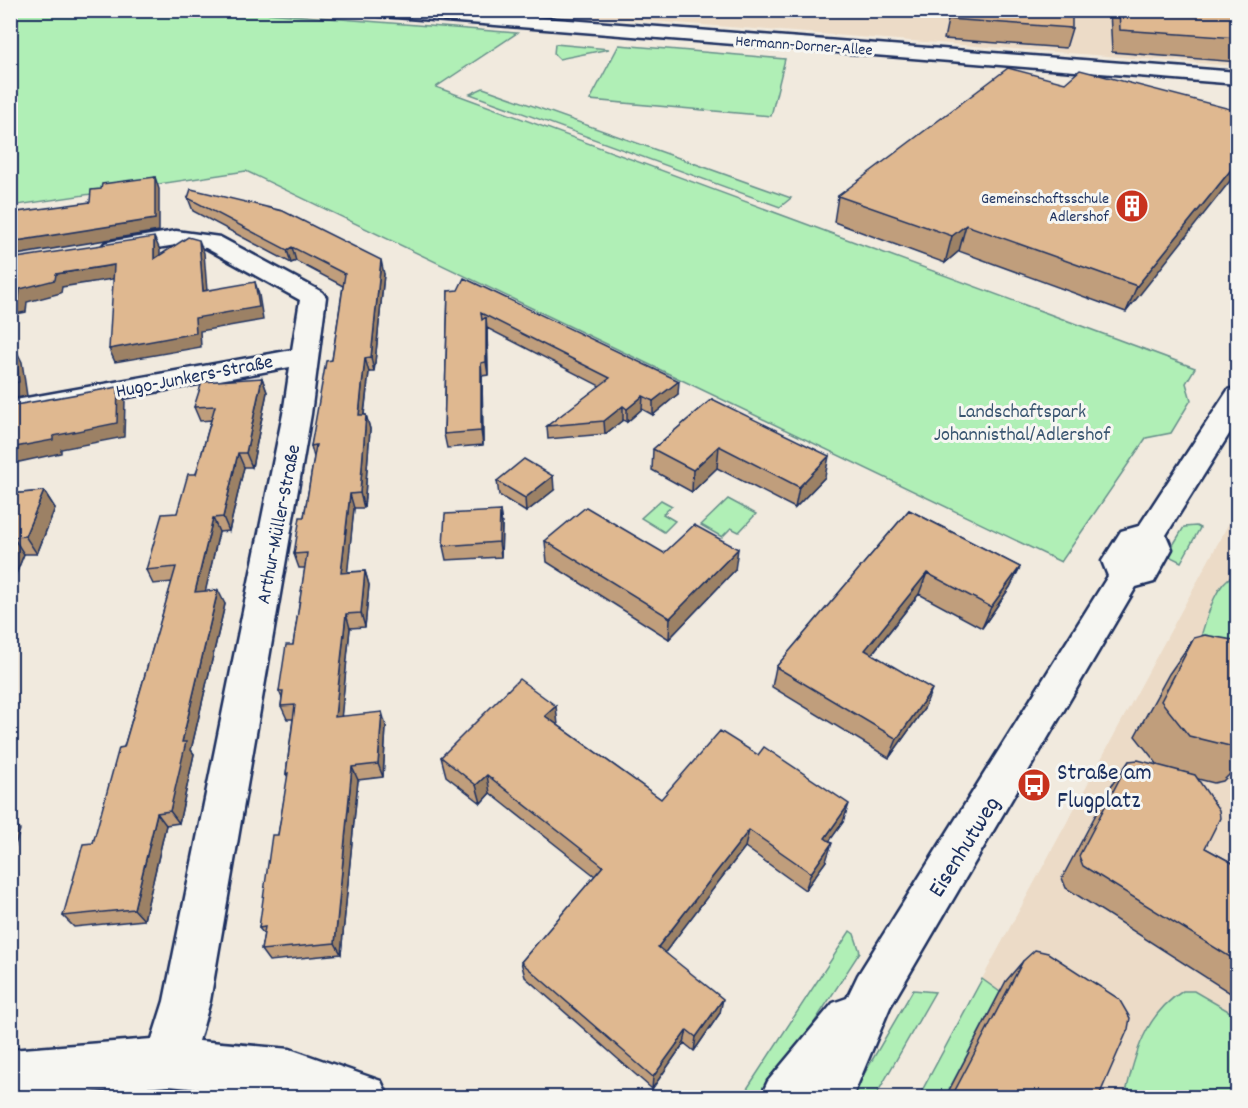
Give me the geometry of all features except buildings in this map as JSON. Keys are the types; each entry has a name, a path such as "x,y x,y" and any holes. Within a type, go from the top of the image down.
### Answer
{"street":[{"name":"Hermann-Dorner-Allee","path":"370,10 1238,78"},
{"name":"Arthur-Müller-Straße","path":"88,252 176,238 212,242 313,297 306,357 186,1001 169,1062"},
{"name":"Hugo-Junkers-Straße","path":"10,410 275,360 306,357"},
{"name":"Eisenhutweg","path":"828,1098 874,991 1125,577 1142,573 1156,549 1150,535 1238,396"},
{"name":"Eisenhutweg","path":"785,1098 874,991"},
{"path":"10,1074 169,1062 290,1073 364,1098"}],"shaded area":[{"path":"550,10 1237,11 1237,66 547,13"},
{"path":"1237,508 1237,1097 918,1098 982,979"}],"green space":[{"name":"Landschaftspark Johannisthal/Adlershof","path":"11,11 240,11 517,33 436,87 1195,368 1186,383 1191,400 1171,433 1146,438 1061,562 246,171 11,206"},
{"path":"555,44 609,49 559,59 554,54"},
{"path":"619,45 785,59 771,116 590,100"},
{"path":"483,88 791,198 780,207 470,94"},
{"path":"728,499 756,514 739,532 731,528 722,537 701,525"},
{"path":"661,500 672,506 663,514 675,521 664,532 641,518"},
{"path":"1184,527 1200,528 1181,562 1167,555"},
{"path":"1233,576 1237,577 1237,657 1205,640 1202,633 1217,593"},
{"path":"850,931 854,934 860,952 797,1049 762,1097 741,1098"},
{"path":"982,979 1000,992 945,1097 918,1098"},
{"path":"913,990 935,992 875,1097 850,1098"},
{"path":"1183,991 1194,991 1237,1016 1237,1097 1125,1097 1137,1052 1150,1024 1170,1000"}],"place":[{"name":"Gemeinschaftsschule Adlershof","path":"1132,206"},
{"name":"Straße am Flugplatz","path":"1034,785"}]}
